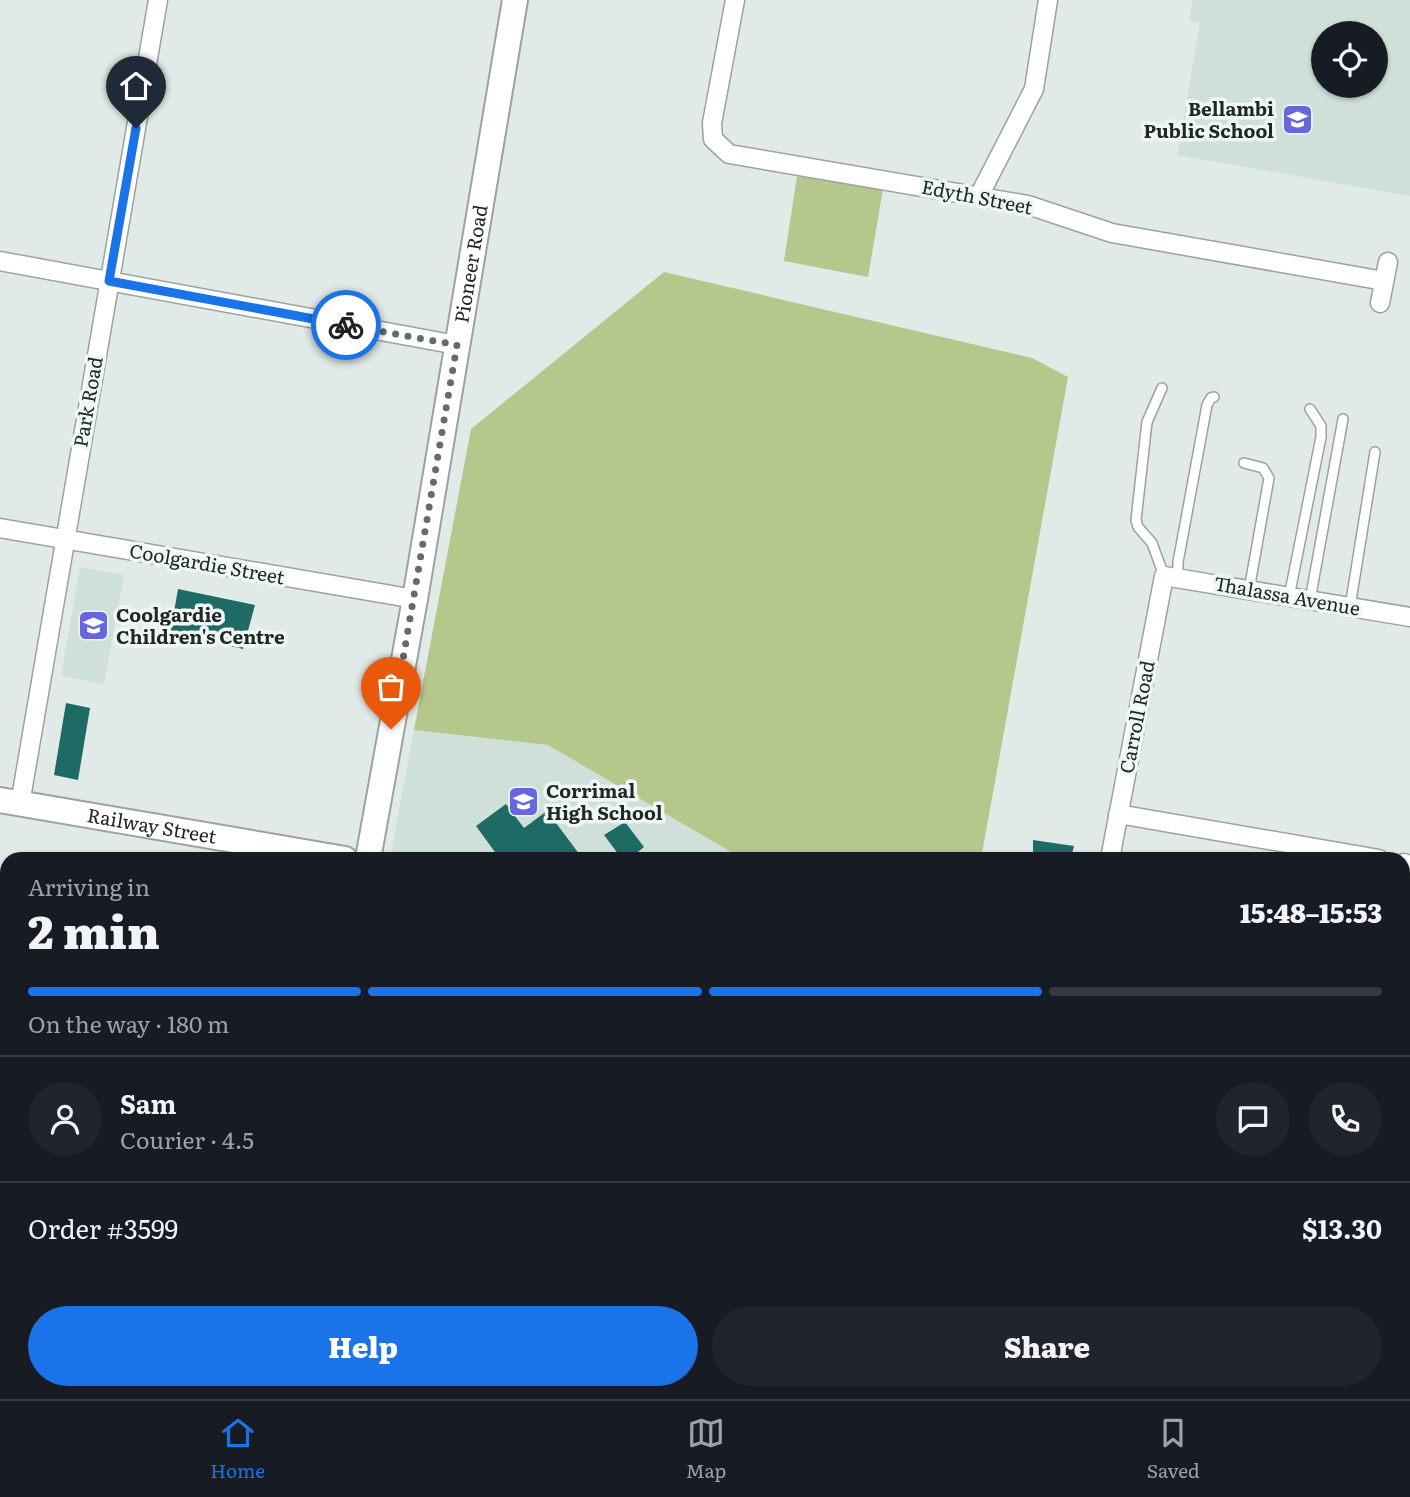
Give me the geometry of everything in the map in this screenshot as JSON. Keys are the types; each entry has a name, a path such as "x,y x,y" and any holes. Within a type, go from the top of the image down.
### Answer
{"main road":[{"name":"Pioneer Road","path":"369,852 415,599 515,0"},
{"name":"Railway Street","path":"10,802 304,852"}],"street":[{"name":"Park Road","path":"10,802 64,540 158,0"},
{"name":"Edyth Street","path":"735,0 712,123 713,139 729,154 1028,205 1112,233 1384,281"},
{"path":"979,196 1034,89 1048,0"},
{"path":"0,261 457,345"},
{"path":"1380,303 1388,262"},
{"name":"Coolgardie Street","path":"0,528 415,599"},
{"name":"Thalassa Avenue","path":"1171,577 1410,617"},
{"name":"Carroll Road","path":"1111,852 1171,577"},
{"path":"1118,814 1338,852"}],"lane":[{"path":"1162,388 1147,422 1136,520 1171,577"},
{"path":"1171,577 1178,562 1208,402 1214,397"},
{"path":"1289,597 1321,437 1321,426 1310,409"},
{"path":"1310,600 1343,419"},
{"path":"1350,607 1376,452"},
{"path":"1244,463 1263,468 1269,478 1249,590"}],"shaded area":[{"name":"Bellambi Public School","path":"1193,0 1410,0 1410,196 1177,155 1200,23 1189,21"},
{"name":"Coolgardie Children's Centre","path":"80,567 124,575 104,684 61,676"},
{"name":"Corrimal High School","path":"414,730 548,745 731,852 391,852"}],"green space":[{"path":"797,176 883,189 868,277 784,261"},
{"path":"664,272 1032,358 1068,377 982,852 731,852 548,745 414,730 471,429"}],"building":[{"path":"178,589 255,605 243,649 201,639 200,645 173,640 173,635 170,635"},
{"path":"66,703 90,708 78,780 54,775"},
{"path":"506,804 524,828 547,811 578,852 495,852 476,826"},
{"name":"Corrimal High School","path":"625,822 644,847 638,852 617,852 604,835"},
{"path":"1033,840 1074,846 1072,852 1033,852"}],"way so far":[{"path":"346,325 457,345 391,729"}],"place":[{"name":"Bellambi Public School","path":"1297,120"},
{"name":"Coolgardie Children's Centre","path":"93,626"},
{"name":"Corrimal High School","path":"523,802"}],"route":[{"path":"136,128 109,281 346,325"}]}
